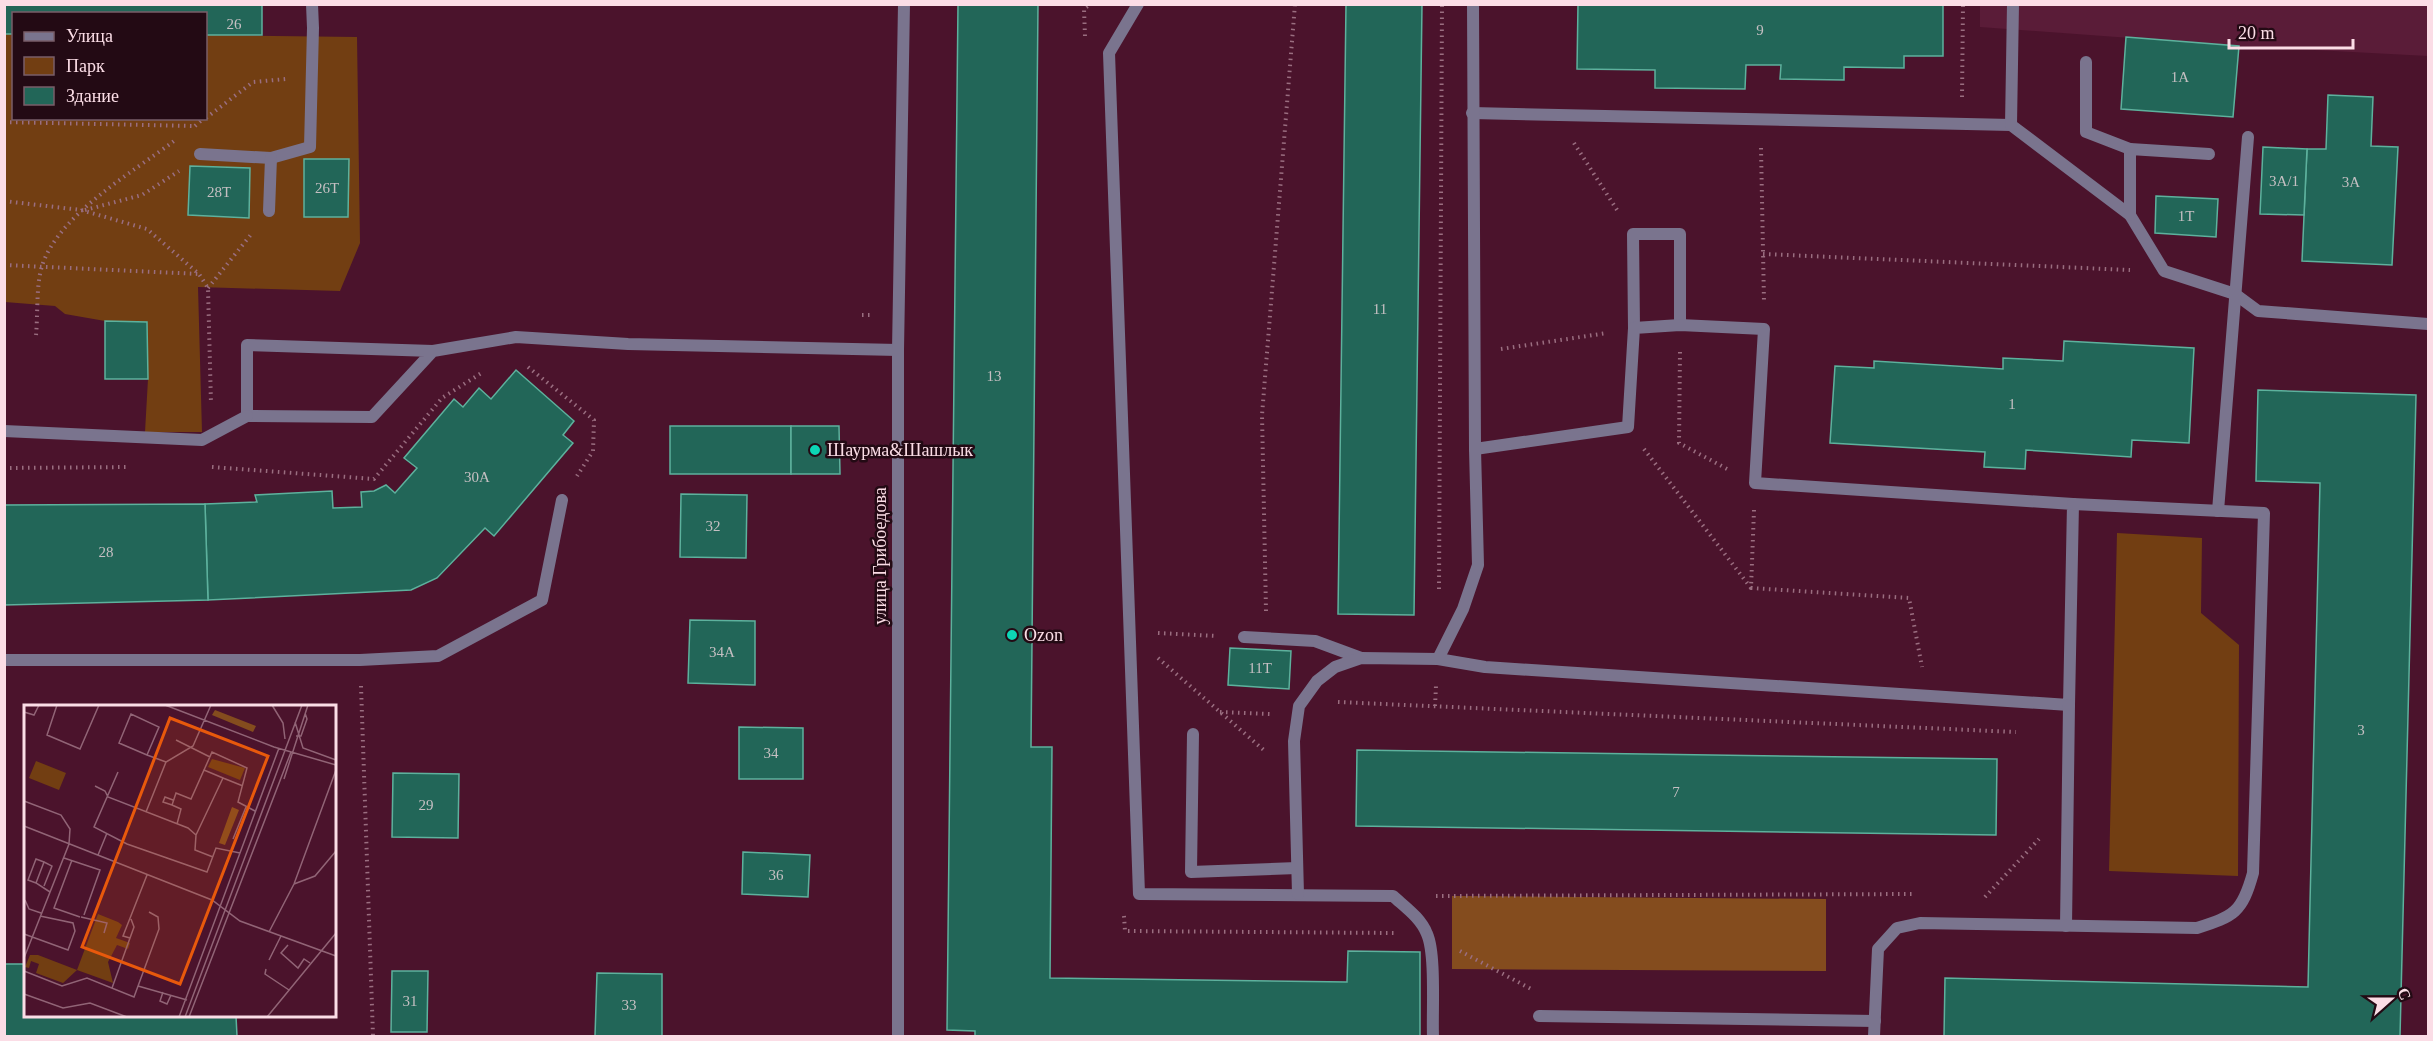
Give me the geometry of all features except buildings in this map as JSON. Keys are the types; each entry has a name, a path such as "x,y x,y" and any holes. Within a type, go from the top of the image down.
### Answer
{"street":[{"path":"200,154 271,158 310,147 312,4"},
{"name":"улица Грибоедова","path":"898,1036 897,350 904,4"},
{"path":"1138,4 1109,53 1139,894 1393,896 1416,916 1427,934 1431,955 1433,1036"},
{"path":"1438,659 1463,609 1478,566 1474,353 1473,4"},
{"path":"2011,125 2013,4"},
{"path":"2086,62 2086,132 2130,149 2209,154"},
{"path":"1472,113 2011,125 2130,215 2164,271 2235,294 2258,311 2428,324"},
{"path":"2217,511 2248,137"},
{"path":"2130,149 2130,215"},
{"path":"269,211 271,158"},
{"path":"1475,449 1628,427 1634,328 1633,234 1680,234 1680,325"},
{"path":"1634,328 1680,325 1764,329 1755,483 2073,504 2264,513 2253,873 2246,898 2228,918 2197,928 1920,923 1897,928 1878,949 1874,1036"},
{"path":"247,416 248,345 433,351 516,337 628,344 897,350"},
{"path":"4,431 202,440 247,416 372,417 433,351"},
{"path":"4,660 360,660 438,656 542,600 562,500"},
{"path":"2066,926 2073,504"},
{"path":"1244,638 1315,641 1360,658 1438,659 1485,667 2069,705"},
{"path":"1298,894 1294,741 1299,706 1317,681 1335,667 1360,658"},
{"path":"1193,734 1191,872 1297,868"},
{"path":"1539,1017 1875,1021"}],"path":[{"path":"1266,639 1262,415 1295,4"},
{"path":"1438,600 1442,4"},
{"path":"1961,124 1963,4"},
{"path":"207,116 253,82 312,76"},
{"path":"185,133 202,120"},
{"path":"1761,120 1764,329"},
{"path":"4,122 195,126"},
{"path":"36,335 42,267 52,243 81,210 176,140"},
{"path":"81,210 142,195 170,179 200,154"},
{"path":"4,201 81,210 147,229 199,274 208,288 212,467"},
{"path":"208,288 269,211"},
{"path":"1763,254 2164,271"},
{"path":"4,265 199,274"},
{"path":"1474,353 1634,328"},
{"path":"1628,427 1751,588"},
{"path":"1128,632 1194,635"},
{"path":"1128,632 1295,777"},
{"path":"1435,706 1438,659"},
{"path":"361,694 373,1036"},
{"path":"1331,706 1339,701 2069,735"},
{"path":"1959,924 2045,834"},
{"path":"1977,893 2000,894"},
{"path":"1316,894 1317,933"},
{"path":"1393,896 1920,894"},
{"path":"1427,934 1542,995"}],"shaded area":[{"path":"1980,5 2428,5 2428,56 2239,46 1980,27"},
{"path":"1452,896 1826,899 1826,971 1452,969"}],"green space":[{"path":"4,34 12,34 12,120 207,120 207,35 357,37 360,243 340,291 198,287 202,432 145,432 148,379 147,322 105,321 65,314 55,306 5,302"},
{"path":"2117,533 2202,538 2201,613 2239,645 2238,876 2109,871"}],"place":[{"name":"Шаурма&Шашлык","path":"815,450"},
{"name":"Ozon","path":"1012,635"}]}
